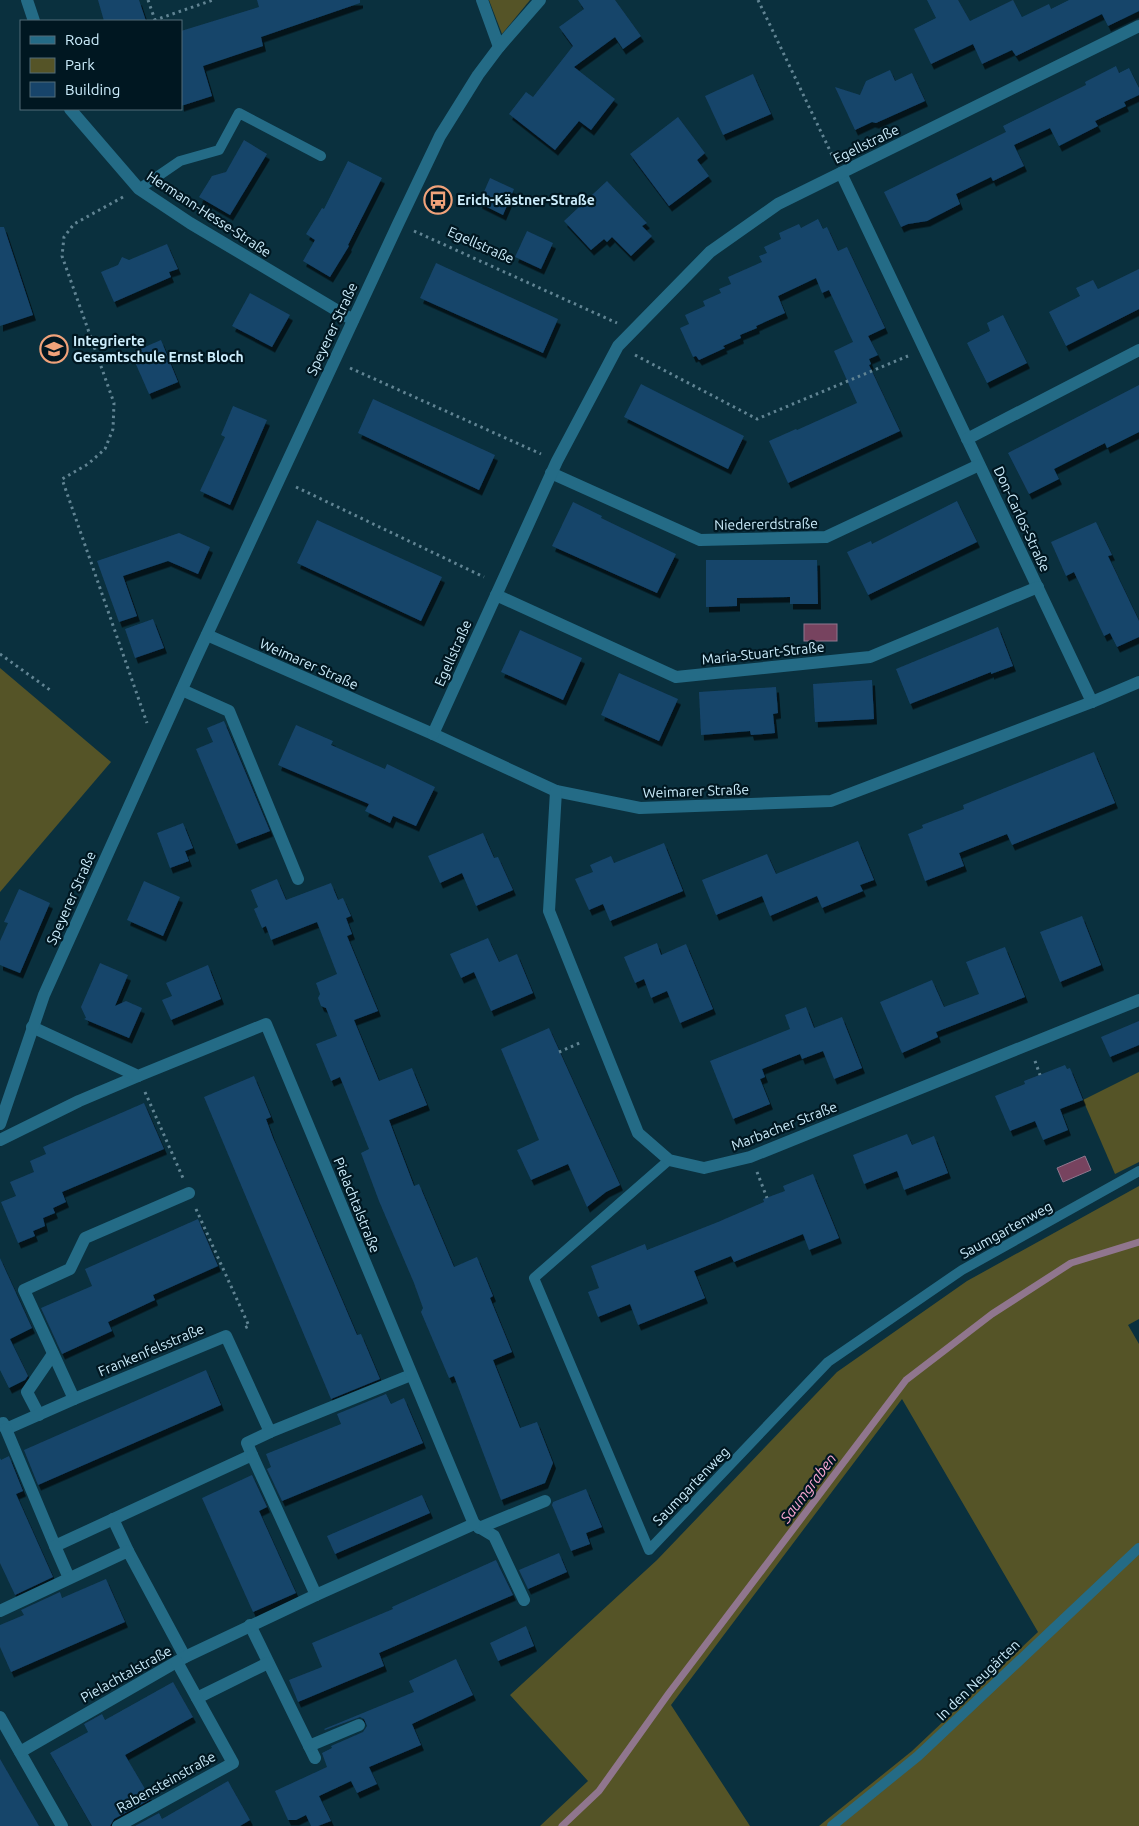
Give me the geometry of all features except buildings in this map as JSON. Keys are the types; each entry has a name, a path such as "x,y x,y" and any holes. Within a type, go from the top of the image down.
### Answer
{"street":[{"path":"27,0 34,20"},
{"path":"482,0 500,47"},
{"name":"Speyerer Straße","path":"0,1124 44,995 207,635 440,136 478,75 540,0"},
{"name":"Egellstraße","path":"433,734 554,467 618,346 710,252 778,204 1139,26"},
{"name":"Hermann-Hesse-Straße","path":"71,110 139,188 190,223 353,320"},
{"name":"Don-Carlos-Straße","path":"841,173 1092,702"},
{"path":"967,439 1139,350"},
{"name":"Niedererdstraße","path":"554,467 700,540 826,538 979,465"},
{"name":"Maria-Stuart-Straße","path":"498,590 676,677 870,657 1038,587"},
{"name":"Weimarer Straße","path":"207,635 433,734 556,791 640,808 831,801 1092,702 1139,682"},
{"path":"182,690 229,711 298,879"},
{"name":"Marbacher Straße","path":"556,791 549,911 638,1133 669,1160 704,1168 751,1156 1139,1000"},
{"name":"Pielachtalstraße","path":"0,1140 138,1076 266,1024 411,1375 476,1526 494,1536 524,1600"},
{"path":"32,1027 138,1076"},
{"path":"74,1399 24,1290 70,1269 85,1238 189,1193"},
{"name":"Frankenfelsstraße","path":"69,1578 3,1427 39,1414 226,1336 270,1432"},
{"path":"39,1414 27,1392 53,1354"},
{"path":"316,1595 247,1443 411,1375"},
{"path":"55,1546 252,1455"},
{"name":"Pielachtalstraße","path":"20,1752 181,1660 250,1626 316,1595 476,1526 545,1501"},
{"path":"113,1519 181,1660"},
{"path":"0,1612 128,1551"},
{"path":"250,1626 312,1752 359,1725"},
{"name":"Rabensteinstraße","path":"118,1826 233,1763 197,1698 181,1660"},
{"path":"197,1698 268,1663"},
{"path":"0,1718 62,1826"}],"lane":[{"path":"139,188 180,161 219,150 239,114 321,156"},
{"name":"Saumgartenweg","path":"669,1160 534,1278 649,1550 828,1362 962,1270 1139,1171"},
{"name":"In den Neugärten","path":"832,1826 918,1756 1126,1558 1139,1548"}],"path":[{"path":"148,0 155,20"},
{"path":"158,20 213,0"},
{"path":"758,0 841,173"},
{"path":"139,188 74,224 64,237 62,256 114,403 113,429 104,449 88,464 62,479 156,746"},
{"name":"Egellstraße","path":"398,224 634,330"},
{"path":"618,346 757,418 924,349"},
{"path":"334,361 554,467"},
{"path":"279,479 498,590"},
{"path":"0,654 50,690"},
{"path":"560,1052 599,1036"},
{"path":"138,1076 249,1326 226,1336"},
{"path":"751,1156 767,1198"}],"green space":[{"path":"489,0 530,0 502,34"},
{"path":"0,668 111,762 0,892"},
{"path":"1139,1072 1139,1162 1115,1174 1083,1100"},
{"path":"1139,1186 1139,1319 1128,1325 1139,1344 1139,1826 819,1826 912,1751 1038,1632 902,1399 671,1705 750,1826 540,1826 588,1781 510,1695 657,1560 837,1372 967,1281"}],"shaded area":[{"path":"804,624 837,624 837,641 804,641"},
{"path":"1085,1156 1091,1170 1063,1182 1057,1168"}],"waterway":[{"name":"Saumgraben","path":"562,1826 599,1791 669,1693 906,1380 992,1314 1071,1263 1139,1242"}],"place":[{"name":"Erich-Kästner-Straße","path":"438,200"},
{"name":"Integrierte Gesamtschule Ernst Bloch","path":"54,349"}]}
